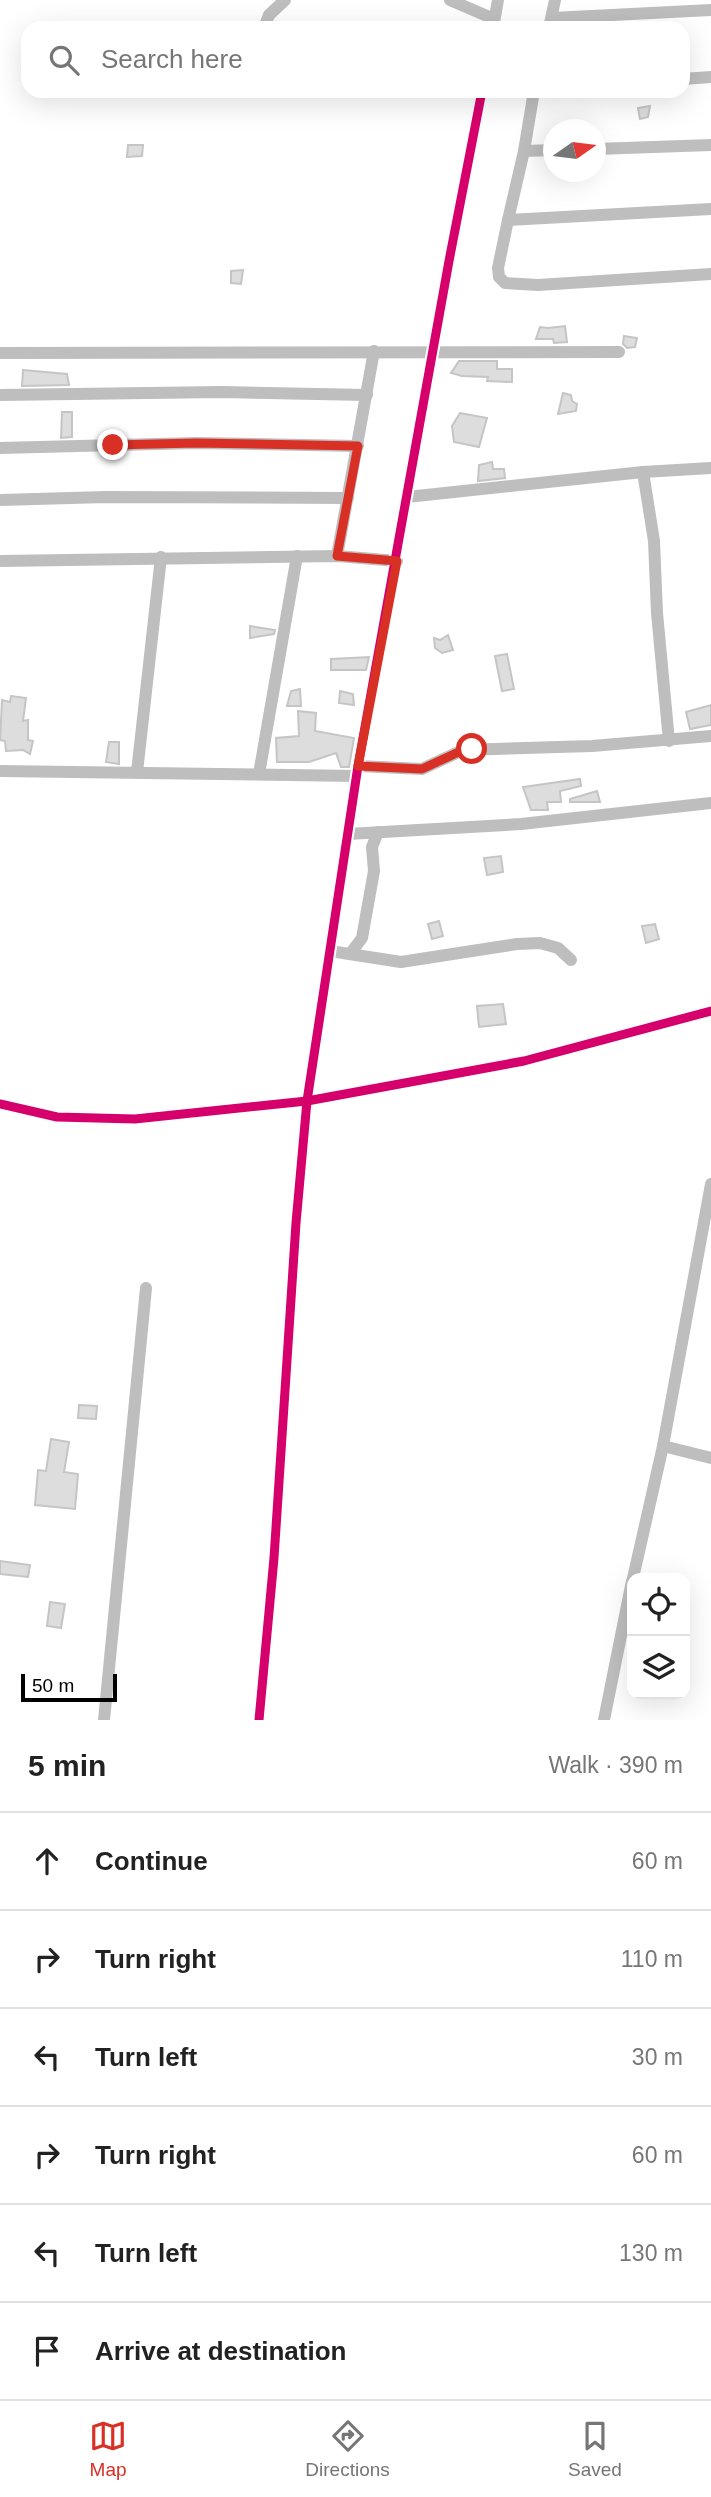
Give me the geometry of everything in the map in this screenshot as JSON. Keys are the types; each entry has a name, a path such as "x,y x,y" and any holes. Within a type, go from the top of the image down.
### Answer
{"street":[{"path":"267,21 269,15 285,0"},
{"path":"450,0 488,21"},
{"path":"494,21 498,0"},
{"path":"550,21 555,0"},
{"path":"575,21 711,10"},
{"path":"690,78 711,77"},
{"path":"259,1720 275,1545 296,1223 307,1101 357,771 481,98"},
{"path":"533,98 498,268 499,277 505,283 538,285 711,274"},
{"path":"606,149 711,145"},
{"path":"524,151 543,150"},
{"path":"508,220 711,209"},
{"path":"337,556 374,351"},
{"path":"0,353 620,352"},
{"path":"0,395 222,392 367,395"},
{"path":"0,448 196,443 358,446"},
{"path":"407,497 643,472 711,468"},
{"path":"643,472 654,541 657,613 669,741"},
{"path":"0,500 106,497 348,498"},
{"path":"259,774 297,556"},
{"path":"0,561 337,556 397,561"},
{"path":"137,772 161,557"},
{"path":"0,771 259,774 422,769 463,750 592,746 711,736"},
{"path":"348,834 521,824 711,803"},
{"path":"350,954 362,938 374,871 372,847 378,832"},
{"path":"330,951 401,962 517,944 540,943 558,948 571,960"},
{"path":"0,1104 57,1117 135,1119 307,1101 524,1061 711,1011"},
{"path":"635,1573 663,1446 711,1184"},
{"path":"104,1720 146,1288"},
{"path":"663,1446 711,1458"},
{"path":"604,1720 627,1609"}],"building":[{"path":"650,106 648,117 640,119 638,108"},
{"path":"128,145 143,145 142,156 127,157"},
{"path":"243,270 241,284 231,283 231,271"},
{"path":"565,326 567,342 554,343 553,339 536,339 540,327"},
{"path":"624,336 637,338 635,347 627,348 623,344"},
{"path":"459,361 497,361 497,369 512,369 512,382 487,381 488,377 451,373"},
{"path":"23,370 67,374 69,385 22,386"},
{"path":"563,393 571,395 572,401 577,404 576,411 558,414"},
{"path":"62,412 72,412 72,437 61,438"},
{"path":"460,413 487,418 479,447 454,442 452,426"},
{"path":"492,462 493,469 504,469 505,478 478,481 479,465"},
{"path":"250,626 275,630 274,634 250,638"},
{"path":"448,635 453,650 442,653 435,648 434,638 440,640"},
{"path":"507,654 514,689 502,691 495,656"},
{"path":"369,657 366,670 331,670 331,659"},
{"path":"300,689 301,706 287,706 291,691"},
{"path":"340,691 353,694 354,705 339,703"},
{"path":"11,696 26,698 23,721 28,720 28,740 33,741 30,754 23,750 6,751 5,741 0,740 2,700 10,702"},
{"path":"711,705 711,725 690,729 686,712"},
{"path":"298,711 316,713 315,731 354,738 349,767 341,767 336,753 309,762 277,762 276,738 299,736"},
{"path":"109,742 119,742 119,764 106,762"},
{"path":"580,779 581,786 560,791 561,802 547,802 548,810 531,810 523,787"},
{"path":"597,791 600,802 570,802 570,799"},
{"path":"501,856 503,872 487,875 484,858"},
{"path":"439,921 443,936 432,939 428,924"},
{"path":"655,924 659,939 646,943 642,926"},
{"path":"503,1004 506,1024 479,1027 477,1006"},
{"path":"79,1405 97,1406 96,1419 78,1418"},
{"path":"51,1439 69,1442 64,1472 78,1474 75,1509 35,1505 38,1470 46,1471"},
{"path":"0,1561 30,1565 28,1577 0,1574"},
{"path":"50,1602 65,1604 61,1628 47,1626"}],"cycle path":[{"path":"259,1720 274,1558 296,1223 307,1101 358,766 481,98"},
{"path":"0,1104 57,1117 135,1119 307,1101 524,1061 711,1011"}],"route":[{"path":"113,445 196,443 358,446 337,556 397,561 358,766 422,769 463,750 472,749"}]}
